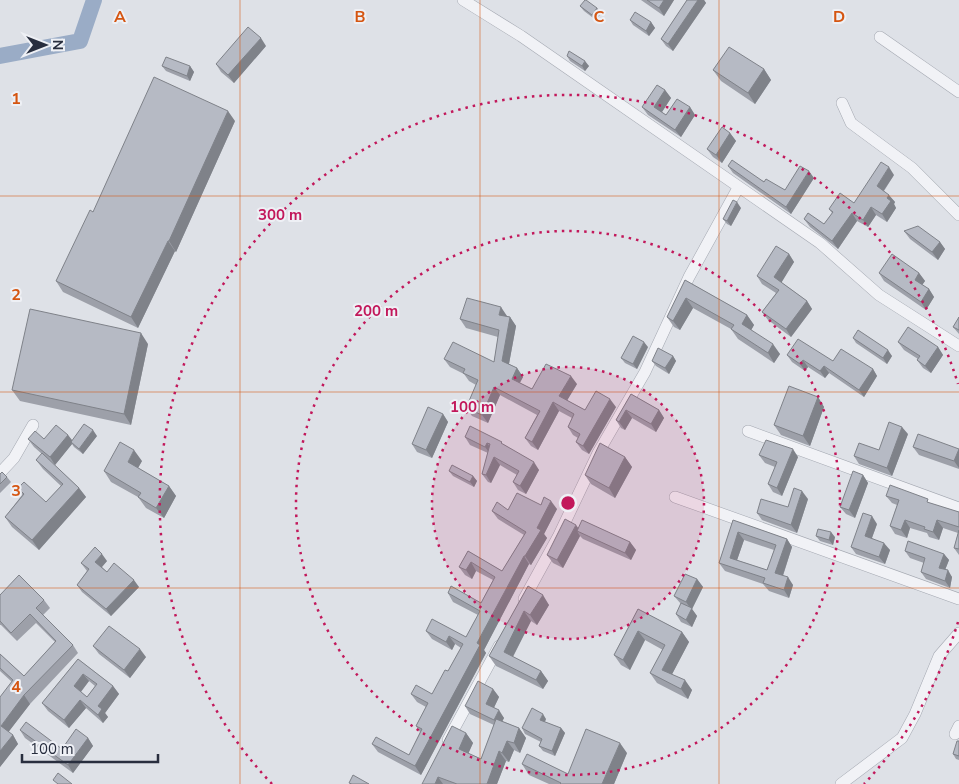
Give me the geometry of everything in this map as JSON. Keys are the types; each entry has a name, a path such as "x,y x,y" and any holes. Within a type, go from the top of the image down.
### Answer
{"street":[{"path":"463,0 529,42 820,243 879,295 959,346"},
{"path":"880,37 959,92"},
{"path":"842,103 852,123 912,168 959,215"},
{"path":"520,607 558,537 598,453 645,372 689,277 738,188"},
{"path":"0,473 14,458 33,425"},
{"path":"748,431 959,508"},
{"path":"675,497 959,599"},
{"path":"441,754 506,633"},
{"path":"841,784 902,738 915,714 939,656 959,633"}],"building":[{"path":"585,0 597,8 592,15 580,6"},
{"path":"647,0 664,0 659,8"},
{"path":"687,0 698,0 668,44 661,39"},
{"path":"635,12 651,22 646,31 630,20"},
{"path":"248,27 261,38 228,75 216,64"},
{"path":"729,47 764,69 748,93 713,70"},
{"path":"569,51 585,61 582,66 567,56"},
{"path":"166,57 190,66 187,76 162,66"},
{"path":"154,77 228,111 169,241 131,317 56,281 90,210 93,212"},
{"path":"657,85 665,90 654,107 666,115 677,99 690,107 675,130 642,107"},
{"path":"722,127 730,133 716,155 707,149"},
{"path":"732,160 764,182 766,179 785,190 800,166 809,171 786,207 728,166"},
{"path":"881,162 889,167 877,186 889,195 887,198 891,201 882,214 871,207 863,220 852,213 832,241 804,219 808,213 824,224 833,212 829,209 840,193 854,203"},
{"path":"733,200 737,202 727,221 723,219"},
{"path":"918,226 940,242 932,252 904,231"},
{"path":"776,246 789,254 774,277 807,301 786,329 762,312 779,290 757,276"},
{"path":"892,254 919,273 915,280 929,289 921,302 879,273"},
{"path":"685,280 747,315 742,324 773,344 768,353 731,329 734,325 686,298 673,321 667,317"},
{"path":"467,298 501,307 499,315 510,317 502,361 517,368 512,379 532,389 546,364 571,376 559,396 585,410 596,391 610,399 583,446 576,442 580,434 568,427 574,414 553,402 532,442 525,438 540,411 494,387 482,415 466,408 478,380 463,373 465,369 444,359 453,342 494,362 499,330 460,319"},
{"path":"30,309 141,333 124,414 12,390"},
{"path":"959,317 959,330 953,327"},
{"path":"908,327 938,347 925,366 917,360 920,356 898,342"},
{"path":"858,330 888,350 883,358 853,338"},
{"path":"633,336 644,342 633,364 621,358"},
{"path":"798,339 833,361 841,349 873,369 859,390 824,366 820,371 803,360 800,364 787,355"},
{"path":"658,348 673,356 665,368 652,361"},
{"path":"789,386 818,397 803,436 774,425"},
{"path":"631,394 659,410 651,424 626,410 619,422 616,420"},
{"path":"428,407 443,414 426,450 412,444"},
{"path":"889,422 902,427 887,468 854,456 859,443 879,450"},
{"path":"84,424 93,430 79,449 71,442"},
{"path":"56,425 68,435 50,457 28,439 35,431 44,439"},
{"path":"470,426 502,442 534,462 520,486 513,482 519,471 494,457 486,475 482,474 490,444 487,443 485,447 465,437"},
{"path":"918,434 959,449 954,461 913,447"},
{"path":"766,440 793,449 777,488 768,484 777,462 759,455"},
{"path":"120,442 134,450 128,462 169,486 156,508 138,497 141,493 104,471"},
{"path":"600,443 625,457 609,488 585,475"},
{"path":"42,453 79,488 32,540 5,517 24,494 18,488 24,482 46,502 63,484 36,460"},
{"path":"452,465 473,476 470,482 449,471"},
{"path":"853,471 863,475 849,510 840,507"},
{"path":"2,472 7,477 0,484 0,474"},
{"path":"890,485 928,499 927,502 959,512 959,527 937,520 933,532 905,520 901,530 890,526 899,500 886,496"},
{"path":"794,488 802,491 791,525 757,513 761,499 788,507"},
{"path":"517,493 541,505 544,497 551,501 537,528 541,530 524,556 477,643 480,645 415,766 372,744 376,737 409,755 422,729 416,726 428,703 411,694 416,685 432,694 445,670 448,671 463,644 449,636 446,642 426,631 432,619 466,637 480,611 448,593 451,586 481,603 495,577 471,562 466,570 459,567 468,551 502,571 526,532 492,511 497,502 508,510"},
{"path":"863,513 872,516 865,536 884,543 879,557 851,547"},
{"path":"565,519 576,525 557,560 547,555"},
{"path":"582,520 630,542 625,553 577,531"},
{"path":"733,520 787,539 775,573 788,577 784,590 763,583 765,578 719,563","holes":["738,532 776,545 767,570 730,558"]},
{"path":"818,529 831,532 829,540 816,536"},
{"path":"959,530 959,549 954,548"},
{"path":"908,541 944,554 939,568 948,570 945,581 921,572 925,558 905,551"},
{"path":"95,547 102,554 95,562 107,572 114,563 134,580 106,609 77,585 89,569 81,563"},
{"path":"685,574 697,579 686,602 674,596"},
{"path":"19,575 44,600 36,608 73,645 24,695 1,726 13,735 0,751 0,697 13,680 0,668 0,654 24,676 56,641 30,614 11,633 0,621 0,595"},
{"path":"528,586 543,595 530,615 524,611 504,652 541,671 536,680 489,656"},
{"path":"681,603 692,608 686,620 676,614"},
{"path":"638,609 682,632 662,670 685,680 681,689 650,673 665,645 638,631 623,660 614,655"},
{"path":"109,626 140,649 124,670 93,646"},
{"path":"78,659 113,686 98,706 102,709 98,715 80,700 64,720 42,703","holes":["83,674 97,684 87,697 74,686"]},
{"path":"478,681 493,689 486,704 499,710 494,720 465,706"},
{"path":"532,708 543,714 540,720 561,728 552,751 539,746 542,739 522,728"},
{"path":"496,719 519,728 514,743 507,741 502,753 499,751 487,784 457,784 438,777 435,784 422,784 452,726 466,733 459,749 481,759"},
{"path":"26,722 62,749 76,729 88,738 68,765 20,730"},
{"path":"586,729 620,743 602,784 560,784 522,764 527,754 568,774"},
{"path":"957,741 959,741 959,756 953,754"},
{"path":"58,773 72,784 58,784 53,780"},
{"path":"353,775 369,784 349,783"}],"waterway":[{"path":"0,56 80,41 94,0"}]}
